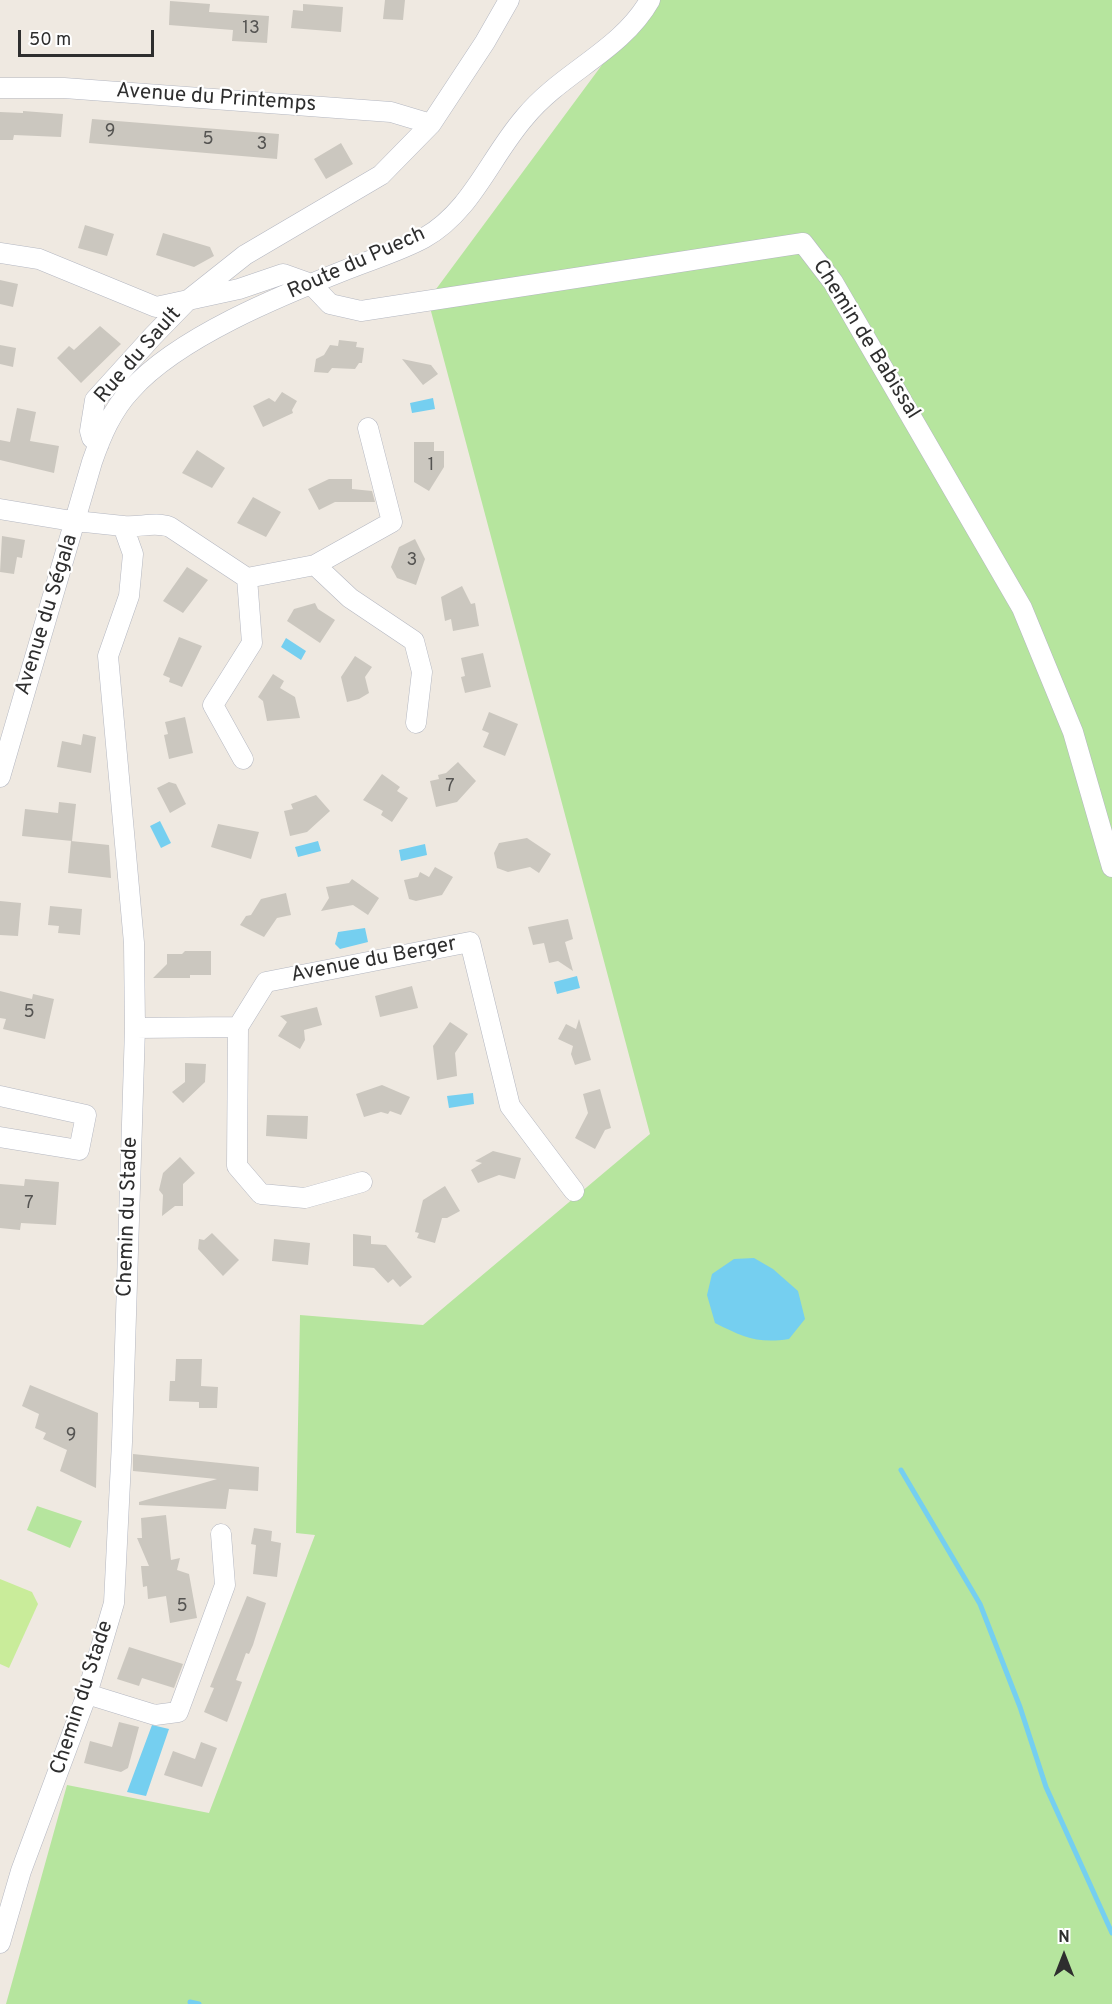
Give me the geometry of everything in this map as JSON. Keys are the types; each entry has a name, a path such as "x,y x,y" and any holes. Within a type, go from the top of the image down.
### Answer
{"street":[{"name":"Rue du Sault","path":"99,444 92,438 90,431 95,400 187,301 245,255 381,176 431,124 485,42 509,0"},
{"name":"Route du Puech","path":"76,521 99,444 112,415 129,392 163,362 253,310 311,284 396,251 449,220 469,197 524,117 543,98 618,40 638,21 650,0"},
{"name":"Avenue du Printemps","path":"0,88 64,88 391,112 431,124"},
{"name":"Chemin de Babissal","path":"311,284 330,304 361,310 803,243 833,282 1022,608 1073,732 1112,867"},
{"path":"0,254 39,259 156,307 239,289 283,274 311,284"},
{"path":"0,508 76,521 123,526 161,524 170,527 247,578 315,565 392,522 369,428"},
{"name":"Avenue du Ségala","path":"0,777 76,521"},
{"name":"Chemin du Stade","path":"0,1943 21,1871 87,1695 114,1603 135,1028 134,943 108,656 129,596 133,554 123,526"},
{"path":"315,565 350,598 414,641 422,672 416,723"},
{"path":"243,759 213,705 252,643 247,578"},
{"name":"Avenue du Berger","path":"238,1027 266,982 470,942 510,1106 574,1191"},
{"path":"135,1028 238,1027 237,1166 261,1194 305,1198 362,1182"},
{"path":"0,1096 86,1115 79,1150 0,1137"},
{"path":"87,1695 155,1715 178,1712 225,1585 221,1534"}],"green space":[{"path":"650,0 1112,0 1112,2004 6,2004 67,1785 209,1813 315,1535 296,1533 300,1315 423,1325 650,1134 428,300"},
{"path":"37,1506 82,1521 70,1548 27,1530"},
{"path":"0,1579 32,1592 38,1604 9,1668 0,1664"}],"water":[{"path":"433,398 435,409 412,413 410,403"},
{"path":"286,638 306,651 301,660 281,647"},
{"path":"160,821 171,843 161,848 150,826"},
{"path":"318,841 321,851 298,857 295,847"},
{"path":"425,844 427,855 401,861 399,850"},
{"path":"365,928 368,942 340,949 335,944 338,932"},
{"path":"577,976 580,988 557,994 554,982"},
{"path":"473,1093 474,1104 449,1108 447,1096"},
{"path":"754,1258 773,1269 798,1291 805,1319 789,1339 759,1340 715,1323 707,1295 712,1274 734,1259"},
{"path":"152,1725 169,1729 146,1796 127,1792"}],"building":[{"path":"385,0 405,0 403,20 383,19"},
{"path":"170,1 210,4 209,12 269,16 267,43 232,41 233,30 169,25"},
{"path":"303,4 343,7 341,32 291,28 293,10 303,11"},
{"path":"23,111 63,114 61,137 14,135 13,140 0,140 0,112 23,113"},
{"path":"92,119 279,134 277,159 89,143"},
{"path":"341,143 353,164 326,179 314,159"},
{"path":"85,225 114,234 107,256 78,248"},
{"path":"163,233 210,247 214,256 194,267 156,255"},
{"path":"0,280 18,284 13,307 0,304"},
{"path":"100,326 121,344 81,383 57,358 69,346 74,350"},
{"path":"339,340 357,342 356,347 364,348 362,363 359,363 355,369 332,368 328,373 314,372 316,359 324,355 330,345 338,346"},
{"path":"0,345 16,348 13,367 0,364"},
{"path":"402,359 431,365 438,374 423,385"},
{"path":"282,392 297,401 292,410 293,413 263,427 253,406 269,398 275,402"},
{"path":"17,408 36,412 30,441 59,446 54,473 0,460 0,440 10,442"},
{"path":"414,442 434,442 434,451 444,451 444,467 429,491 414,482"},
{"path":"197,450 225,468 212,488 182,473"},
{"path":"329,479 352,479 352,489 372,491 375,502 335,502 319,510 308,489"},
{"path":"253,497 281,512 266,537 237,523"},
{"path":"2,536 25,540 22,558 17,557 14,574 0,572"},
{"path":"415,539 425,559 416,585 397,578 391,567 399,547"},
{"path":"187,567 208,580 183,613 163,601"},
{"path":"462,586 471,604 475,603 479,626 453,631 451,619 445,621 441,597"},
{"path":"315,603 318,609 335,620 320,643 287,621 294,609"},
{"path":"179,637 202,646 182,687 169,682 170,678 163,675"},
{"path":"483,653 491,687 465,693 461,677 465,676 461,658"},
{"path":"355,656 372,667 365,677 369,693 347,702 341,677"},
{"path":"273,674 284,681 280,688 295,697 300,718 267,721 263,701 258,697"},
{"path":"489,712 518,724 505,756 483,747 489,733 482,730"},
{"path":"185,717 193,753 169,759 164,735 168,734 165,722"},
{"path":"83,734 96,737 91,773 57,767 62,741 81,745"},
{"path":"458,762 476,781 457,802 436,807 430,781 439,779 438,775 446,773"},
{"path":"382,774 400,787 397,791 408,798 392,822 381,815 383,811 363,800"},
{"path":"169,782 176,784 186,804 170,813 157,788"},
{"path":"316,795 330,811 307,832 290,836 284,811 293,809 291,804"},
{"path":"59,802 76,804 72,841 22,836 25,809 58,813"},
{"path":"218,824 259,832 251,859 211,847"},
{"path":"527,838 551,854 539,873 530,867 508,872 497,868 494,853 499,843"},
{"path":"71,841 109,845 111,878 68,873"},
{"path":"435,867 453,877 442,895 416,901 409,899 404,880 418,877 420,872 429,877"},
{"path":"352,879 379,898 368,915 353,905 321,911 329,898 326,887 349,883"},
{"path":"286,893 291,915 277,918 264,937 240,925 246,916 251,915 261,899"},
{"path":"0,901 21,903 18,936 0,935"},
{"path":"50,906 82,909 80,935 58,933 59,926 48,925"},
{"path":"568,919 573,939 565,942 573,971 558,961 549,963 544,943 533,945 528,927"},
{"path":"185,951 211,951 211,975 190,975 190,978 153,978 167,964 167,954 182,954"},
{"path":"412,986 418,1008 380,1017 375,996"},
{"path":"0,991 32,999 33,994 54,999 45,1039 3,1029 6,1019 0,1018"},
{"path":"317,1007 322,1025 304,1030 305,1040 300,1049 278,1036 287,1022 280,1016"},
{"path":"579,1019 591,1060 575,1065 571,1054 573,1046 558,1039 566,1024 576,1029"},
{"path":"450,1022 468,1034 455,1053 457,1076 437,1080 433,1046"},
{"path":"185,1063 206,1064 205,1082 183,1103 172,1092 185,1082"},
{"path":"382,1085 410,1097 401,1115 390,1111 388,1114 381,1112 364,1117 356,1094"},
{"path":"600,1089 611,1128 605,1130 595,1149 575,1138 588,1113 583,1094"},
{"path":"267,1115 308,1116 307,1139 266,1136"},
{"path":"493,1151 521,1158 515,1179 499,1175 478,1183 471,1170 482,1163 475,1161"},
{"path":"180,1157 195,1173 183,1184 183,1206 175,1206 162,1216 163,1195 159,1190 163,1173"},
{"path":"25,1179 59,1182 56,1225 21,1223 20,1230 0,1228 0,1184 24,1186"},
{"path":"445,1186 460,1211 447,1218 442,1218 435,1243 417,1238 419,1233 415,1232 423,1200"},
{"path":"212,1233 239,1260 223,1276 198,1249 199,1239 204,1240"},
{"path":"353,1234 371,1236 371,1244 386,1245 412,1277 400,1287 393,1279 388,1283 374,1268 353,1266"},
{"path":"274,1239 310,1243 308,1265 272,1261"},
{"path":"176,1359 202,1359 201,1386 218,1387 217,1408 199,1408 199,1402 169,1401 170,1381 175,1381"},
{"path":"30,1385 98,1413 96,1488 60,1471 67,1450 43,1439 46,1433 35,1428 39,1414 22,1406"},
{"path":"133,1454 259,1467 258,1491 229,1489 226,1509 139,1505 139,1502 217,1479 133,1471"},
{"path":"166,1515 171,1560 180,1558 177,1570 189,1574 197,1618 170,1623 166,1596 148,1599 147,1586 143,1587 141,1566 149,1566 137,1538 142,1538 141,1518"},
{"path":"254,1528 272,1531 271,1541 281,1543 277,1577 253,1574 256,1545 251,1544"},
{"path":"247,1596 266,1603 253,1645 249,1654 246,1653 236,1680 242,1682 227,1722 204,1712 214,1688 210,1687"},
{"path":"129,1647 183,1664 174,1688 142,1678 139,1686 117,1679"},
{"path":"119,1722 139,1727 128,1768 121,1772 84,1763 90,1741 112,1747"},
{"path":"201,1742 217,1748 202,1787 164,1775 173,1751 195,1759"}],"waterway":[{"path":"901,1470 980,1604 1020,1707 1046,1787 1112,1933"},
{"path":"190,2002 199,2004"}]}
